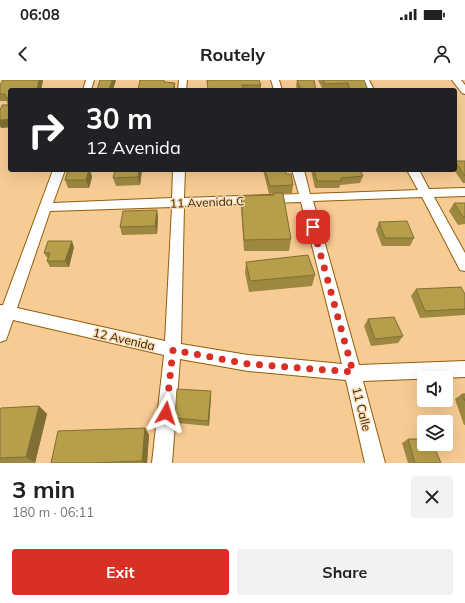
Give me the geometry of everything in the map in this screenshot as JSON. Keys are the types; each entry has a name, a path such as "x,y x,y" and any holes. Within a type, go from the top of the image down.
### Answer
{"street":[{"path":"456,80 465,91"},
{"path":"0,335 4,312 58,172"},
{"path":"162,463 173,350 179,172"},
{"name":"11 Calle","path":"298,172 353,372 375,463"},
{"path":"414,172 465,266"},
{"name":"11 Avenida C","path":"46,207 465,192"},
{"name":"12 Avenida","path":"4,312 173,350 248,364 353,372 465,369"}],"building":[{"path":"3,80 39,80 37,88 8,88 8,98 5,94 0,94 0,85"},
{"path":"100,80 112,80 110,88 98,88"},
{"path":"140,80 164,80 164,82 175,83 174,88 138,88"},
{"path":"207,80 259,80 261,85 242,85 243,88 208,88"},
{"path":"297,80 314,80 316,88 300,88"},
{"path":"323,80 364,80 367,88 349,88 348,83 325,84"},
{"path":"2,105 8,105 8,119 0,120"},
{"path":"457,161 465,161 465,176 457,164"},
{"path":"67,172 88,172 86,180 65,180"},
{"path":"114,172 139,172 138,177 113,178"},
{"path":"266,172 286,172 286,174 291,174 293,185 270,186"},
{"path":"315,172 361,172 363,176 341,178 341,181 317,181"},
{"path":"273,193 283,193 291,239 244,240 241,196 274,195"},
{"path":"454,203 465,203 465,217 463,217"},
{"path":"157,210 155,226 120,227 123,211"},
{"path":"407,221 414,238 385,238 379,222"},
{"path":"48,241 72,241 65,261 47,261 50,253 44,253"},
{"path":"308,255 315,275 250,281 246,262"},
{"path":"461,287 465,294 465,309 425,311 416,289"},
{"path":"394,317 403,336 375,339 368,319"},
{"path":"177,389 211,391 208,421 175,418"},
{"path":"462,394 465,394 465,401"},
{"path":"39,406 26,457 0,458 1,408"},
{"path":"145,428 142,461 51,463 58,431"},
{"path":"408,439 417,439 417,451 436,451 441,463 415,463"}],"route":[{"path":"166,413 173,350 248,364 353,372 313,227"}]}
